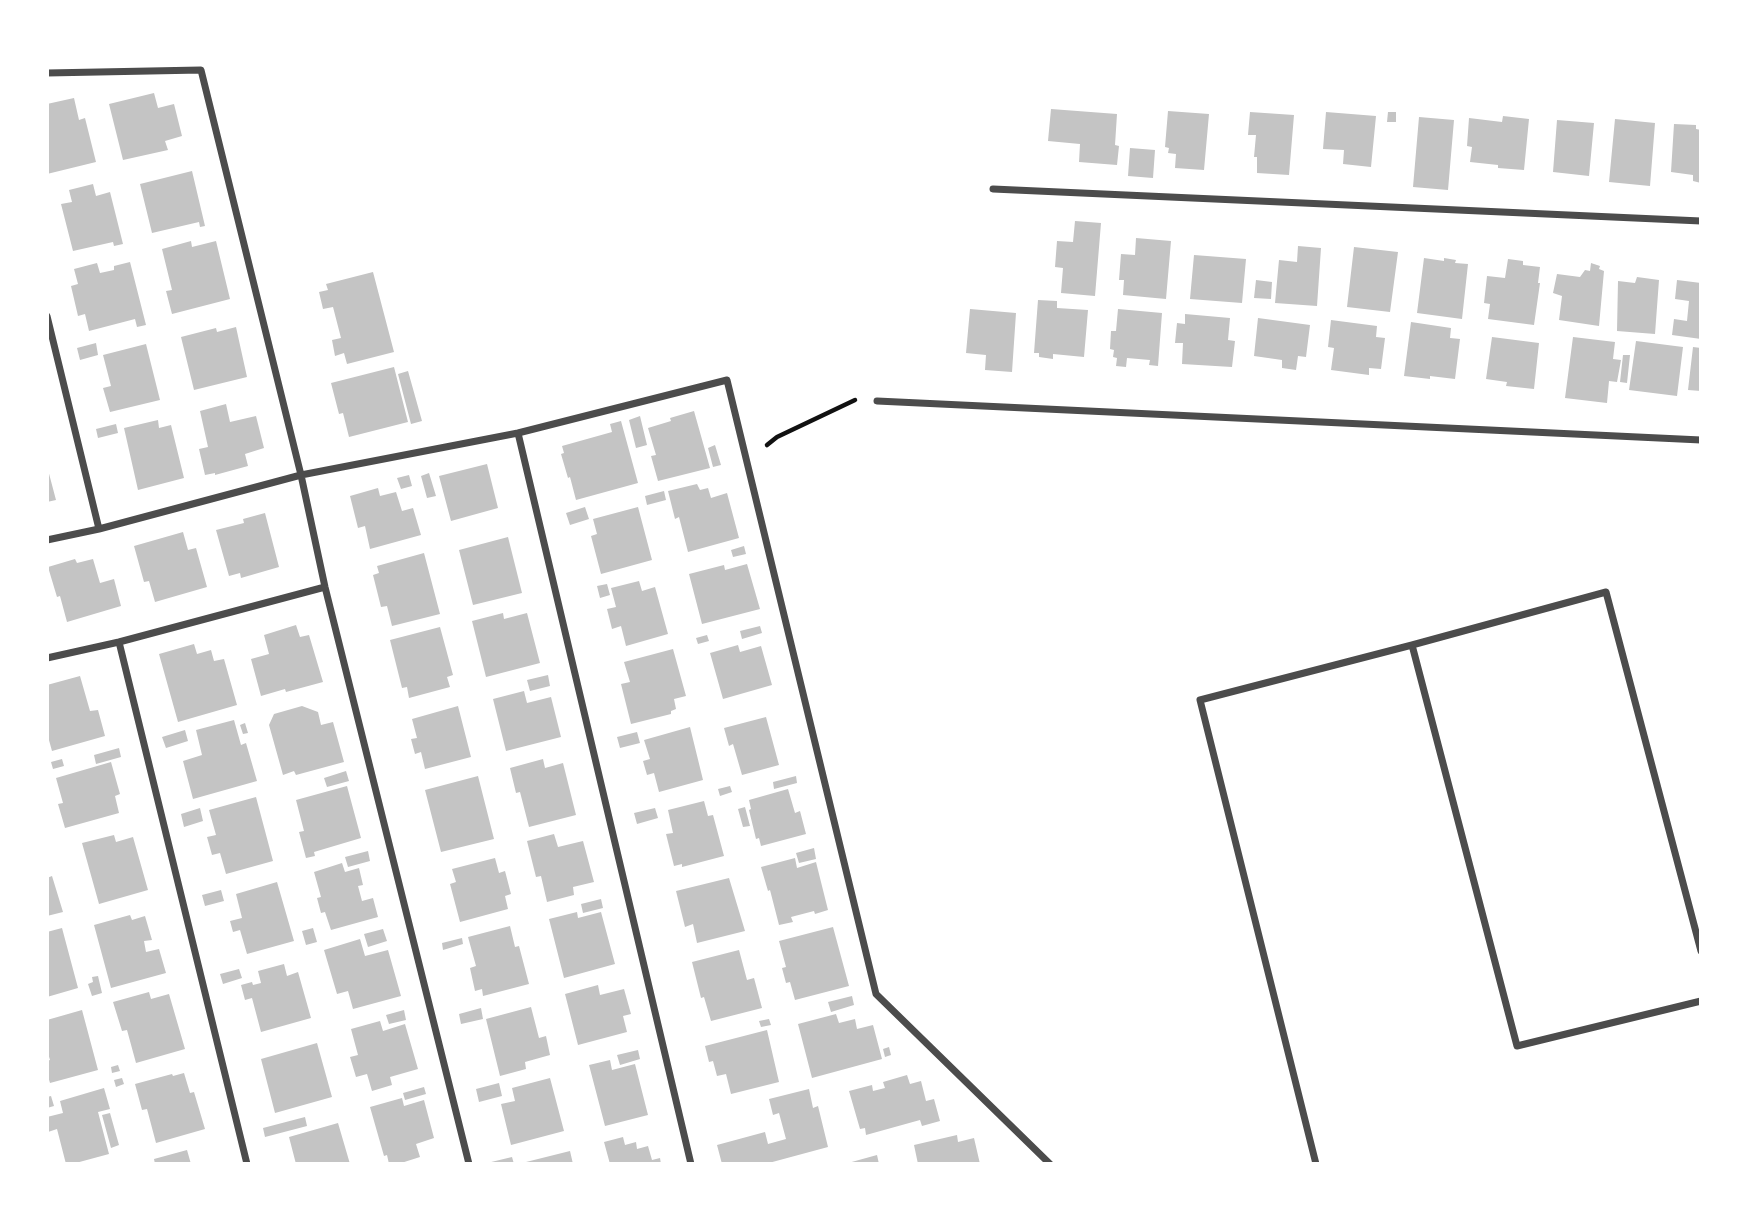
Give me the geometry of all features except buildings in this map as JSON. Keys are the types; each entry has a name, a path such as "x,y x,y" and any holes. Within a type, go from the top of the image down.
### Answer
{"street":[{"path":"47,73 201,70 301,475 325,587 469,1164"},
{"path":"993,189 1701,221"},
{"path":"47,316 99,529"},
{"path":"47,540 99,529 301,475 518,433 727,380 876,993 1051,1164"},
{"path":"877,401 1701,440"},
{"path":"518,433 691,1164"},
{"path":"47,658 119,642 325,587"},
{"path":"1316,1164 1200,700 1606,592 1701,951"},
{"path":"119,642 247,1164"},
{"path":"1412,645 1517,1046 1701,1001"}],"path":[{"path":"747,463 777,437 833,410 855,400 877,401"}]}
